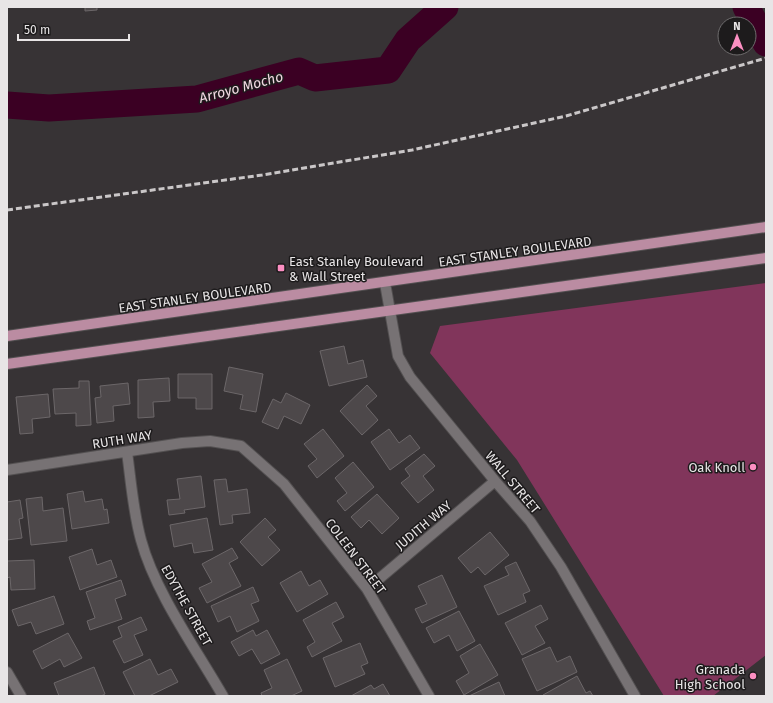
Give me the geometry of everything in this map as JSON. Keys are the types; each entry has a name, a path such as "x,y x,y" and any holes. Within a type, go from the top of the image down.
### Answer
{"main road":[{"name":"EAST STANLEY BOULEVARD","path":"7,336 385,283 766,227"},
{"path":"7,364 389,312 766,258"}],"street":[{"name":"WALL STREET","path":"385,283 398,356 410,377 495,482 530,521 561,567 635,696"},
{"name":"RUTH WAY","path":"7,470 182,443 210,441 241,446"},
{"name":"COLEEN STREET","path":"241,446 284,484 367,589 429,696"},
{"name":"EDYTHE STREET","path":"127,452 133,503 141,540 157,584 223,696"},
{"name":"JUDITH WAY","path":"367,589 495,482"},
{"path":"7,672 21,696"}],"shaded area":[{"path":"766,283 766,655 713,696 664,696 517,460 430,353 440,326"}],"building":[{"path":"85,7 97,7 97,10 85,11"},
{"path":"344,346 348,364 363,360 367,377 329,386 320,351"},
{"path":"229,367 263,374 256,412 240,409 243,395 224,391"},
{"path":"178,374 212,374 212,409 196,409 196,398 178,398"},
{"path":"169,378 170,401 153,402 154,417 138,418 138,380"},
{"path":"79,381 89,381 91,425 76,426 76,413 55,414 53,389 79,388"},
{"path":"128,383 130,404 113,406 114,421 97,423 95,398 101,397 100,386"},
{"path":"367,385 377,396 366,406 378,420 362,435 340,411"},
{"path":"286,393 310,405 301,424 284,416 278,429 262,422 273,399 281,403"},
{"path":"48,394 50,417 32,419 33,433 20,434 16,397"},
{"path":"323,429 344,456 317,478 308,466 317,459 304,444"},
{"path":"389,429 399,443 410,435 420,448 390,470 371,442"},
{"path":"424,454 435,466 423,476 434,490 418,503 401,483 410,476 405,469"},
{"path":"353,462 374,487 345,511 337,501 347,493 335,478"},
{"path":"201,476 205,507 184,510 185,513 169,515 167,500 180,499 177,479"},
{"path":"226,479 228,492 247,489 250,513 232,515 233,523 220,525 214,480"},
{"path":"83,491 85,502 102,499 104,510 107,509 109,523 72,529 67,494"},
{"path":"377,494 399,518 382,534 369,520 361,528 351,517"},
{"path":"42,497 43,511 63,508 67,541 31,545 26,499"},
{"path":"20,500 23,518 19,519 22,538 7,540 7,502"},
{"path":"207,518 213,550 194,553 192,543 174,547 170,525"},
{"path":"265,518 276,530 268,537 280,550 262,566 240,542"},
{"path":"490,532 509,555 485,575 478,567 471,573 458,558"},
{"path":"232,548 238,558 229,563 241,586 207,603 199,588 212,582 202,564"},
{"path":"92,549 97,565 111,560 117,577 80,590 69,557"},
{"path":"34,560 35,589 11,590 10,577 7,578 7,561"},
{"path":"516,562 530,591 523,594 526,602 498,615 484,586 509,575 505,567"},
{"path":"301,571 309,586 320,580 328,594 297,612 280,583"},
{"path":"442,575 457,607 422,623 415,609 427,604 418,586"},
{"path":"121,580 126,595 115,599 122,619 90,630 87,621 95,618 86,592"},
{"path":"253,587 259,601 251,604 259,621 237,632 230,616 218,622 211,606"},
{"path":"54,596 64,624 36,634 31,622 18,626 12,610"},
{"path":"336,602 344,617 332,623 342,641 312,657 307,647 315,642 303,620"},
{"path":"541,605 548,619 535,626 545,643 522,655 505,623"},
{"path":"459,611 475,641 457,651 449,635 434,643 426,628"},
{"path":"141,617 147,630 134,635 143,655 124,663 113,641 122,637 118,627"},
{"path":"253,630 256,636 267,630 280,654 261,664 252,649 239,656 231,642"},
{"path":"68,633 82,658 64,667 60,659 42,669 33,651"},
{"path":"360,643 368,663 361,666 365,674 335,687 323,658"},
{"path":"480,644 498,675 464,695 456,681 469,673 460,656"},
{"path":"550,647 557,662 570,656 577,672 537,691 522,659"},
{"path":"150,659 158,675 171,669 178,682 149,696 135,696 123,672"},
{"path":"287,659 302,691 291,696 262,696 261,693 272,688 264,670"},
{"path":"94,667 105,694 101,696 59,696 54,683"},
{"path":"577,676 586,693 590,691 593,696 543,695"},
{"path":"499,682 505,696 469,696"},
{"path":"383,684 390,696 351,696 371,685 374,689"}],"waterway":[{"name":"Arroyo Mocho","path":"7,105 49,108 197,99 299,71 315,78 388,70 408,40 445,7"},
{"name":"Arroyo Mocho","path":"746,7 766,43"}],"railway":[{"path":"7,210 262,175 412,150 566,116 766,58"}],"place":[{"name":"East Stanley Boulevard & Wall Street","path":"281,268"},
{"name":"Oak Knoll","path":"753,467"},
{"name":"Granada High School","path":"753,676"}]}
